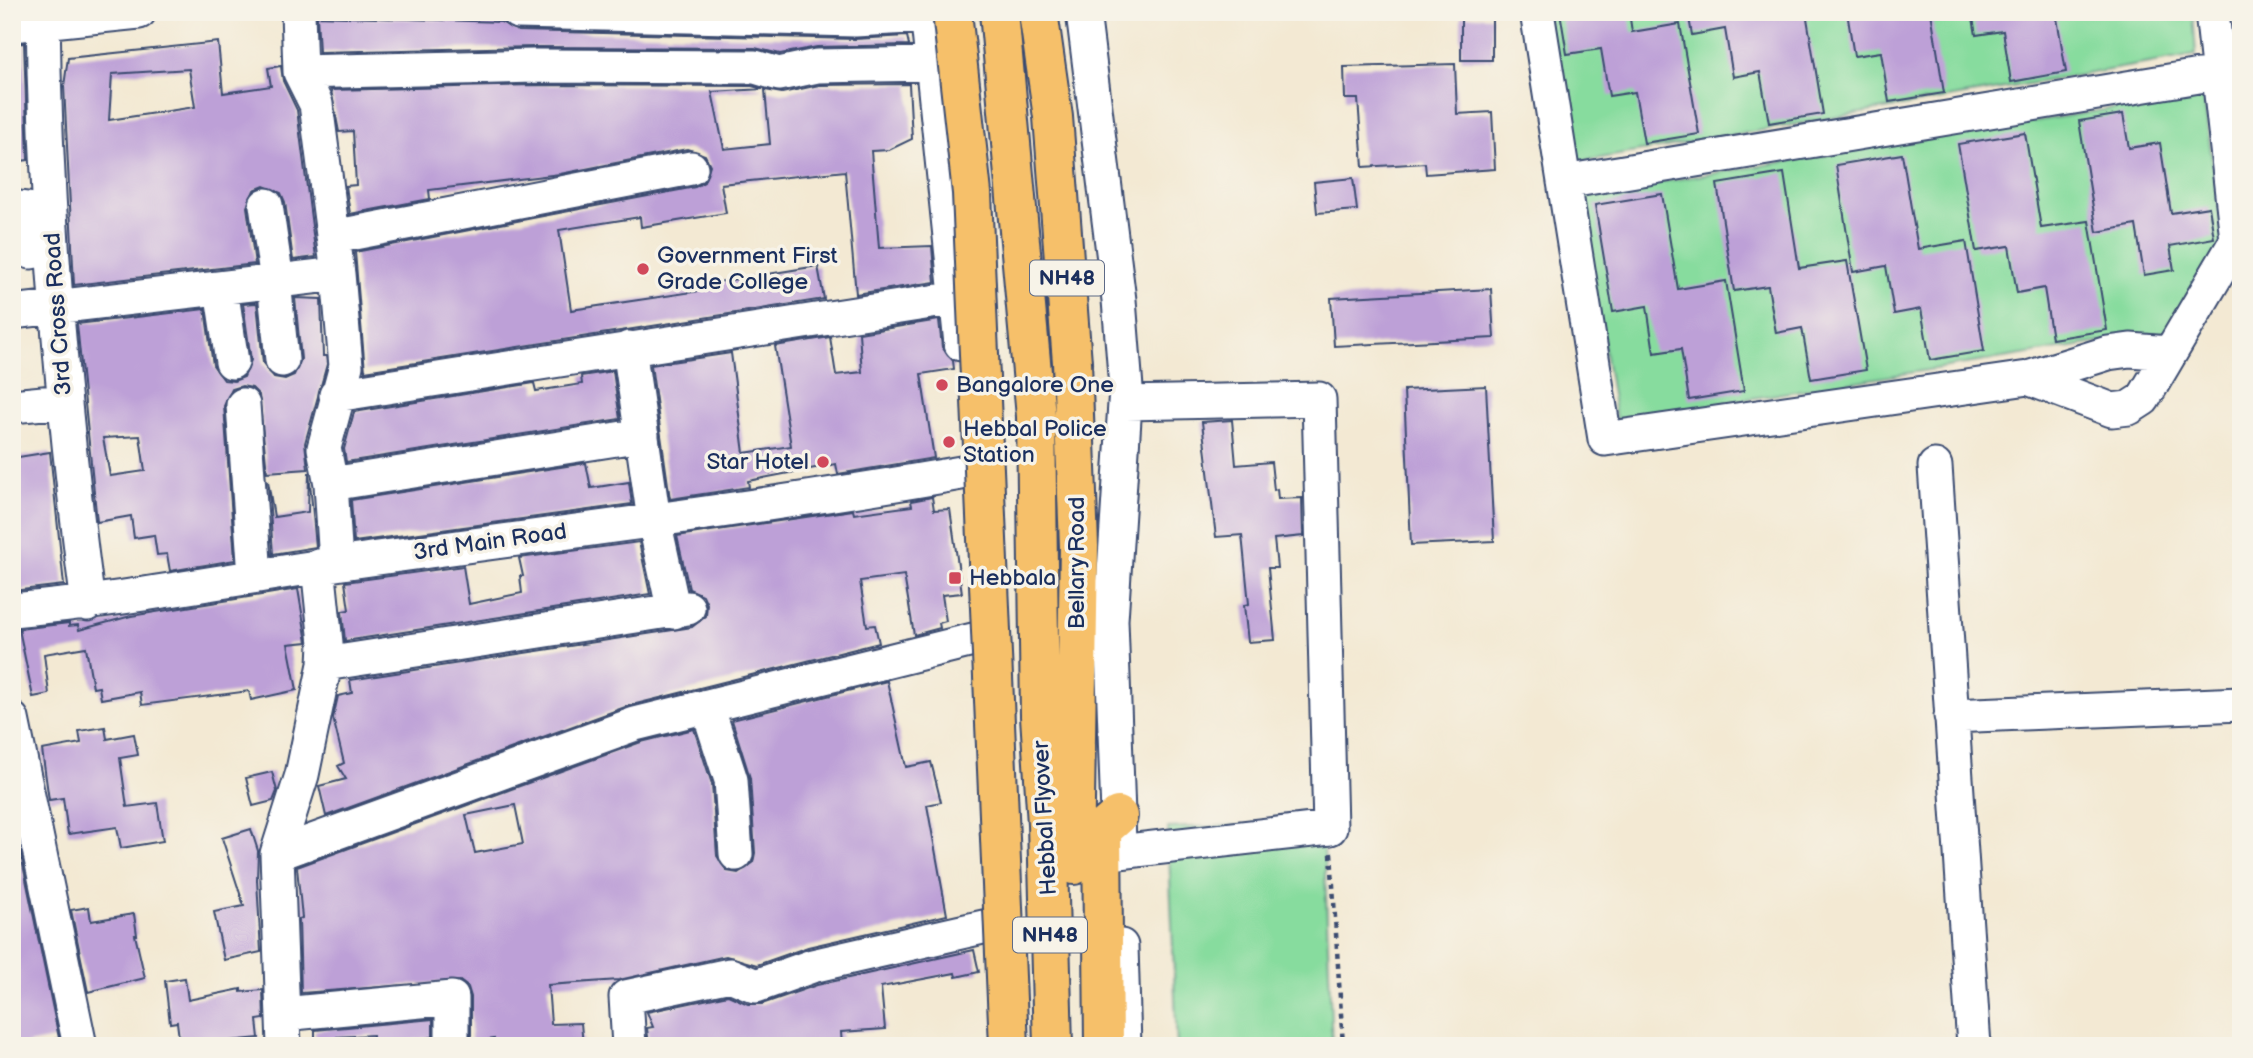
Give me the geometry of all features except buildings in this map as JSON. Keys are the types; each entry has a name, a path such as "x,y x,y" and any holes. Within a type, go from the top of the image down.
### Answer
{"highway":[{"name":"Bellary Road","path":"999,12 1034,364 1040,716"},
{"name":"Bellary Road","path":"1038,12 1053,117 1065,251 1079,546 1060,823"},
{"path":"935,14 972,193 1009,1046"},
{"path":"976,625 1040,716"},
{"name":"Hebbal Flyover","path":"1040,716 1060,823 1076,1046"},
{"name":"Hebbal Flyover","path":"1053,1046 1060,823"},
{"name":"NH48","path":"1104,1046 1102,830 1118,834"}],"street":[{"path":"33,20 139,12"},
{"path":"298,12 300,72 316,104 338,274 346,366 336,395 324,448 331,484 325,664 302,775 277,854 283,1030 452,998 453,1046"},
{"path":"518,12 855,20 935,14 933,64 957,298 976,625 992,925 994,1046"},
{"name":"Bellary Road","path":"1083,12 1119,300 1126,402 1111,620 1124,1046"},
{"path":"1537,12 1605,439 2028,378 2108,353 2130,350 2169,353"},
{"path":"2028,378 2112,410 2129,408 2143,399 2236,240 2217,73 2213,12"},
{"name":"3rd Cross Road","path":"33,20 47,153 35,310 64,401 88,604"},
{"path":"300,72 603,66 755,67 779,74 817,66 933,64"},
{"path":"1564,182 2217,73"},
{"path":"333,237 691,168"},
{"path":"266,205 282,360"},
{"path":"12,207 28,209 35,310 338,274"},
{"path":"221,288 232,362"},
{"path":"336,395 957,298"},
{"path":"325,664 681,610 654,520 629,348"},
{"path":"1118,834 1330,828 1319,399 1126,402"},
{"path":"12,406 64,401"},
{"path":"243,405 255,576"},
{"path":"331,484 642,435"},
{"path":"1935,466 1974,1046"},
{"name":"3rd Main Road","path":"12,610 88,604 327,565 863,491 967,472"},
{"path":"277,854 635,724 708,706 976,625"},
{"path":"1951,716 2241,704"},
{"path":"708,706 731,780 736,854"},
{"path":"12,719 80,1046"},
{"path":"629,1046 626,997 730,975 756,986 812,966 992,925"}],"path":[{"path":"1330,828 1343,1046"}],"green space":[{"path":"1546,12 2193,12 2196,55 1572,163"},
{"path":"2203,94 2223,240 2171,331 1616,420 1580,195"},
{"path":"1323,822 1332,1046 1177,1046 1168,828"}],"place":[{"name":"Government First Grade College","path":"643,269"},
{"name":"Bangalore One","path":"942,385"},
{"name":"Hebbal Police Station","path":"949,442"},
{"name":"Star Hotel","path":"823,462"},
{"name":"Hebbala","path":"955,578"}]}
